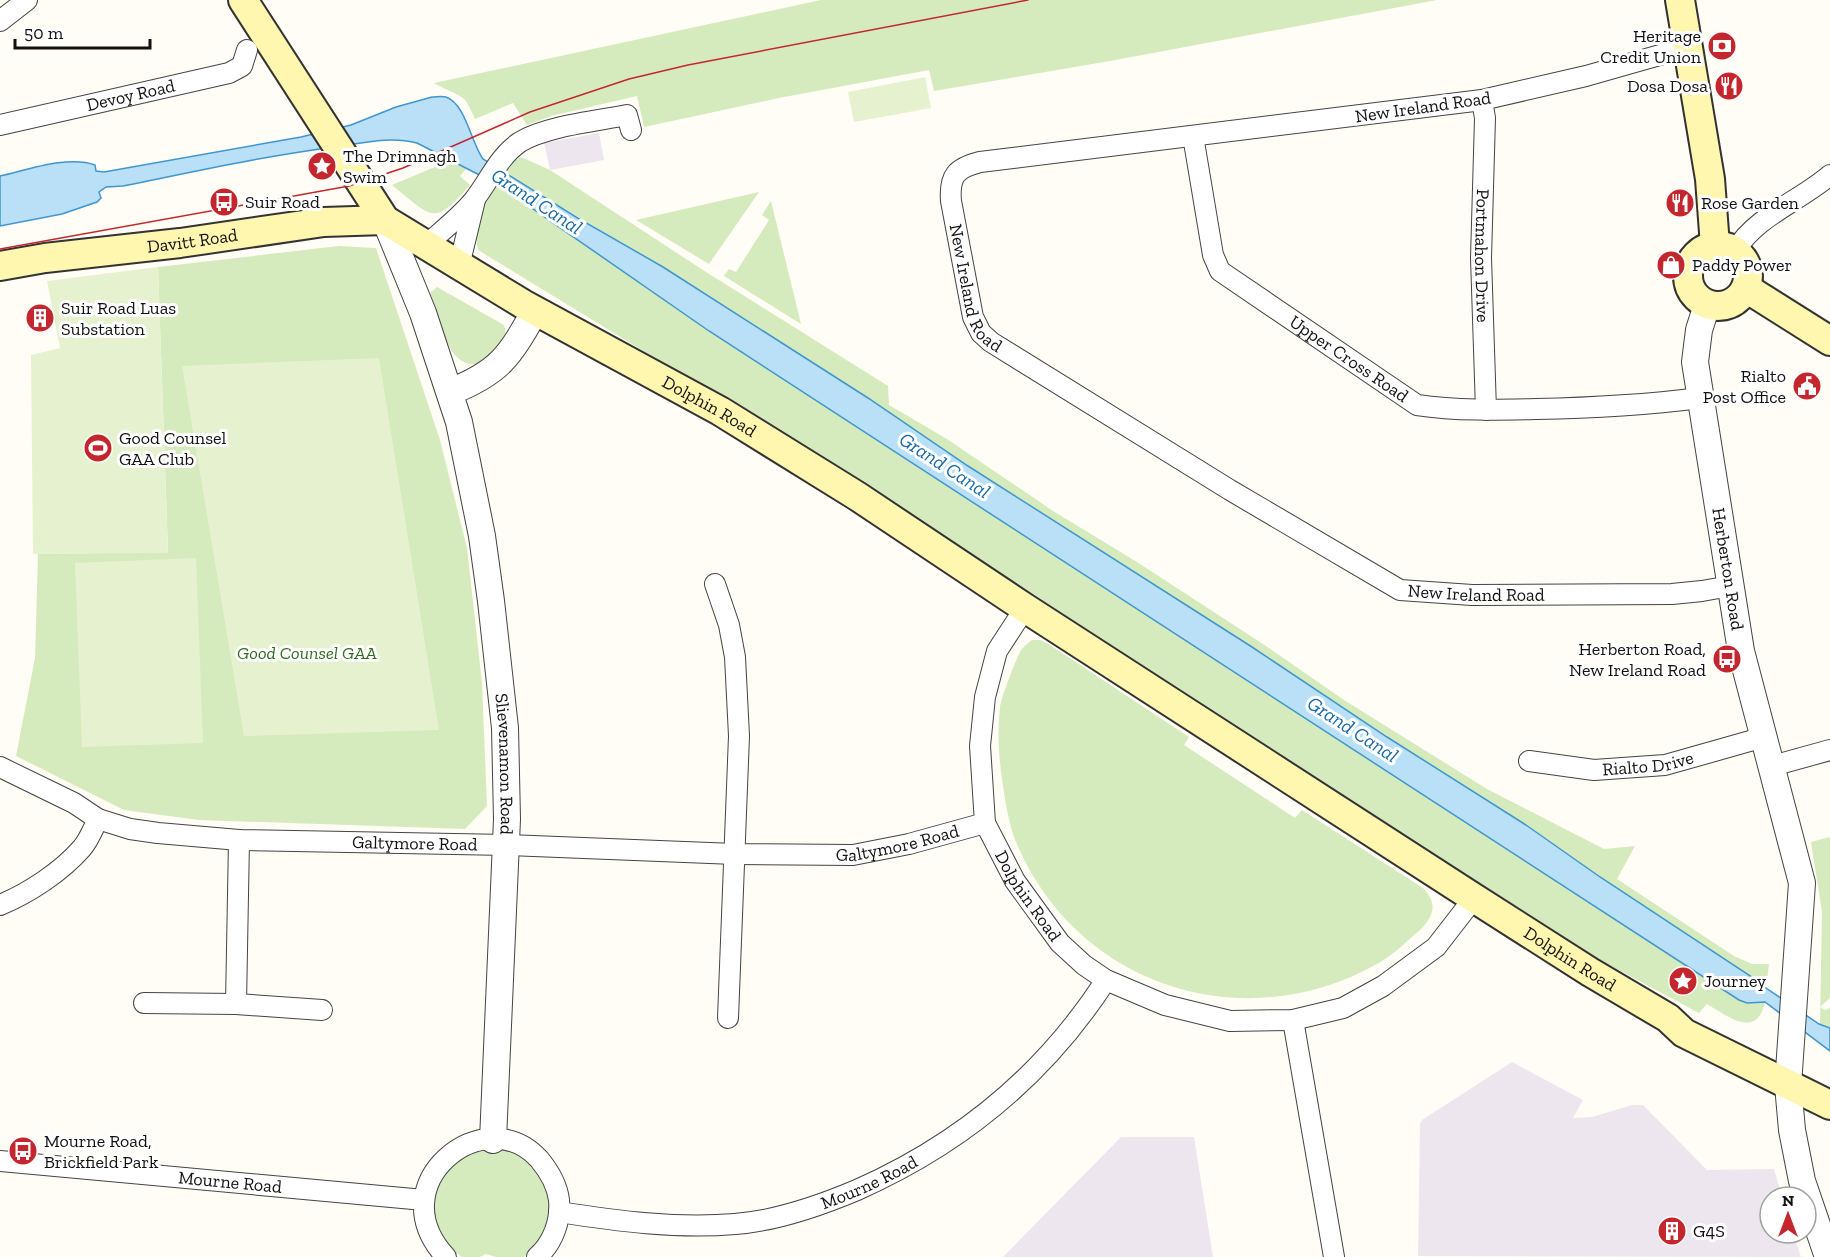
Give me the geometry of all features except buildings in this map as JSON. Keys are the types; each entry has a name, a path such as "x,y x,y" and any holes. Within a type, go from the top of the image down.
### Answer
{"main road":[{"path":"243,0 385,220"},
{"path":"1680,0 1710,179 1725,248 1746,265 1748,278 1746,288 1732,303 1718,307 1707,305 1691,291 1687,280 1688,271 1696,254 1725,248"},
{"name":"Dolphin Road","path":"385,220 535,311 730,417 857,496 1025,609 1474,898 1590,972 1668,1018 1684,1034 1789,1063 1830,1089"},
{"name":"Davitt Road","path":"0,266 45,258 192,241 324,222 385,220"},
{"path":"1746,288 1830,341"},
{"name":"Dolphin Road","path":"1789,1063 1830,1105"}],"street":[{"path":"0,21 27,0"},
{"name":"New Ireland Road","path":"1688,47 1586,76 1482,100 980,162 969,165 956,174 950,187 951,201 973,317 981,333 1230,490 1400,590 1472,595 1661,594 1730,586"},
{"name":"Devoy Road","path":"0,125 229,73 242,66 247,50"},
{"name":"Portmahon Drive","path":"1482,100 1485,118 1480,258 1486,410"},
{"path":"426,245 461,214 505,155 518,143 533,136 627,115 631,130"},
{"name":"Upper Cross Road","path":"1193,136 1213,255 1220,271 1417,405 1444,409 1486,410 1593,408 1700,398"},
{"path":"1725,248 1743,239 1830,175"},
{"path":"459,266 478,194"},
{"name":"Slievenamon Road","path":"385,220 423,313 459,422 482,536 491,601 505,728 507,845 493,1140"},
{"name":"Herberton Road","path":"1707,305 1699,330 1695,355 1730,586 1741,651 1802,883 1789,1063"},
{"path":"450,392 486,375 500,364 516,344 535,311"},
{"path":"714,584 729,625 735,657 739,736 728,1018"},
{"name":"Dolphin Road","path":"1025,609 997,651 985,697 980,746 986,823 1015,881 1060,943 1084,965 1106,980 1165,1005 1230,1022 1293,1020 1343,1008 1383,986 1436,947 1474,898"},
{"name":"Rialto Drive","path":"1529,762 1594,771 1665,765 1764,736"},
{"path":"1772,766 1830,750"},
{"name":"Galtymore Road","path":"0,767 74,803 98,819 158,833 239,840 507,845 735,854 853,855 909,844 986,823"},
{"path":"0,905 45,880 83,848 98,819"},
{"path":"236,1004 239,840"},
{"name":"Mourne Road","path":"559,1212 617,1221 682,1226 737,1224 827,1202 909,1166 987,1114 1056,1047 1086,1012 1106,980"},
{"path":"144,1004 236,1004 322,1010"},
{"path":"1293,1020 1334,1257"},
{"path":"1789,1063 1792,1130 1802,1181 1828,1257"},
{"path":"446,1257 435,1245 428,1231 424,1216 427,1186 433,1173 447,1157 465,1145 493,1140 523,1147 547,1168 554,1182 559,1212 556,1227 550,1241 537,1257"},
{"name":"Mourne Road","path":"0,1161 424,1200"}],"shaded area":[{"path":"599,133 604,160 550,170 544,143"},
{"path":"1512,1062 1583,1100 1573,1118 1592,1117 1632,1105 1643,1105 1707,1170 1774,1169 1779,1185 1758,1185 1758,1245 1797,1245 1801,1257 1418,1256 1420,1124 1422,1120"},
{"path":"1121,1137 1194,1137 1213,1257 1003,1257"}],"green space":[{"path":"821,0 1437,0 1110,61 934,91 929,70 779,98 644,127 637,96 551,116 527,125 513,103 475,119 463,98 434,83"},
{"path":"925,77 931,108 854,122 848,92"},
{"path":"521,157 550,170 706,272 888,386 889,405 947,439 1053,511 1137,562 1266,646 1344,700 1487,789 1604,849 1635,846 1617,879 1734,956 1752,964 1769,964 1766,988 1526,825 968,466 868,398 663,267 504,173 514,161"},
{"path":"449,161 467,168 460,176 470,185 448,208 440,212 432,213 416,205 392,185"},
{"path":"497,184 709,331 1739,1000 1747,1003 1765,1002 1761,1013 1755,1020 1741,1022 1707,1004 1699,1013 1600,960 707,390 478,250 475,232 487,200"},
{"path":"759,192 709,264 636,220"},
{"path":"771,201 801,324 724,276 729,269 736,272 769,220 762,215"},
{"name":"Good Counsel GAA","path":"339,246 376,248 440,440 467,548 482,683 487,806 465,829 199,820 124,810 16,756 35,658 38,554 168,552 158,267"},
{"name":"Good Counsel GAA Club","path":"158,267 168,553 33,554 31,355 60,348 47,281"},
{"path":"437,287 504,325 506,335 503,344 491,359 482,363 463,362 451,350 430,293"},
{"path":"379,358 439,730 244,736 182,366"},
{"path":"196,558 203,743 82,747 75,563"},
{"path":"1032,640 1047,643 1189,737 1184,745 1295,818 1302,810 1423,888 1432,904 1428,920 1420,930 1377,964 1327,986 1275,997 1223,997 1173,987 1126,966 1084,937 1048,898 1020,851 1011,827 1006,802 1000,767 1001,703 1020,653"},
{"path":"1830,837 1830,998 1820,1007 1822,912 1811,842"},
{"path":"1820,1007 1825,1010 1830,1008 1830,1028 1820,1024"},
{"path":"486,1150 509,1151 528,1160 549,1187 552,1210 546,1231 524,1257 496,1257 486,1254 480,1257 462,1257 449,1247 437,1227 433,1204 440,1181 446,1171 463,1155"}],"water":[{"name":"Grand Canal","path":"432,97 446,97 459,107 483,159 576,217 663,267 1526,825 1819,1024 1830,1028 1830,1051 1765,1002 1747,1003 1739,1000 709,331 497,184 417,143 397,140 366,142 255,160 123,186 106,187 99,192 101,198 97,202 62,214 0,226 0,176 48,164 73,162 95,165 96,171 104,172 301,137 351,125 396,107"}],"tram line":[{"path":"0,249 349,186 403,168 530,112 629,79 688,65 1028,0"}],"place":[{"name":"Heritage Credit Union","path":"1722,46"},
{"name":"Dosa Dosa","path":"1729,86"},
{"name":"The Drimnagh Swim","path":"322,166"},
{"name":"Suir Road","path":"224,202"},
{"name":"Rose Garden","path":"1680,203"},
{"name":"Paddy Power","path":"1671,265"},
{"name":"Suir Road Luas Substation","path":"40,318"},
{"name":"Rialto Post Office","path":"1807,386"},
{"name":"Good Counsel GAA Club","path":"98,448"},
{"name":"Herberton Road, New Ireland Road","path":"1727,659"},
{"name":"Journey","path":"1683,981"},
{"name":"Mourne Road, Brickfield Park","path":"23,1151"},
{"name":"G4S","path":"1672,1231"}]}
